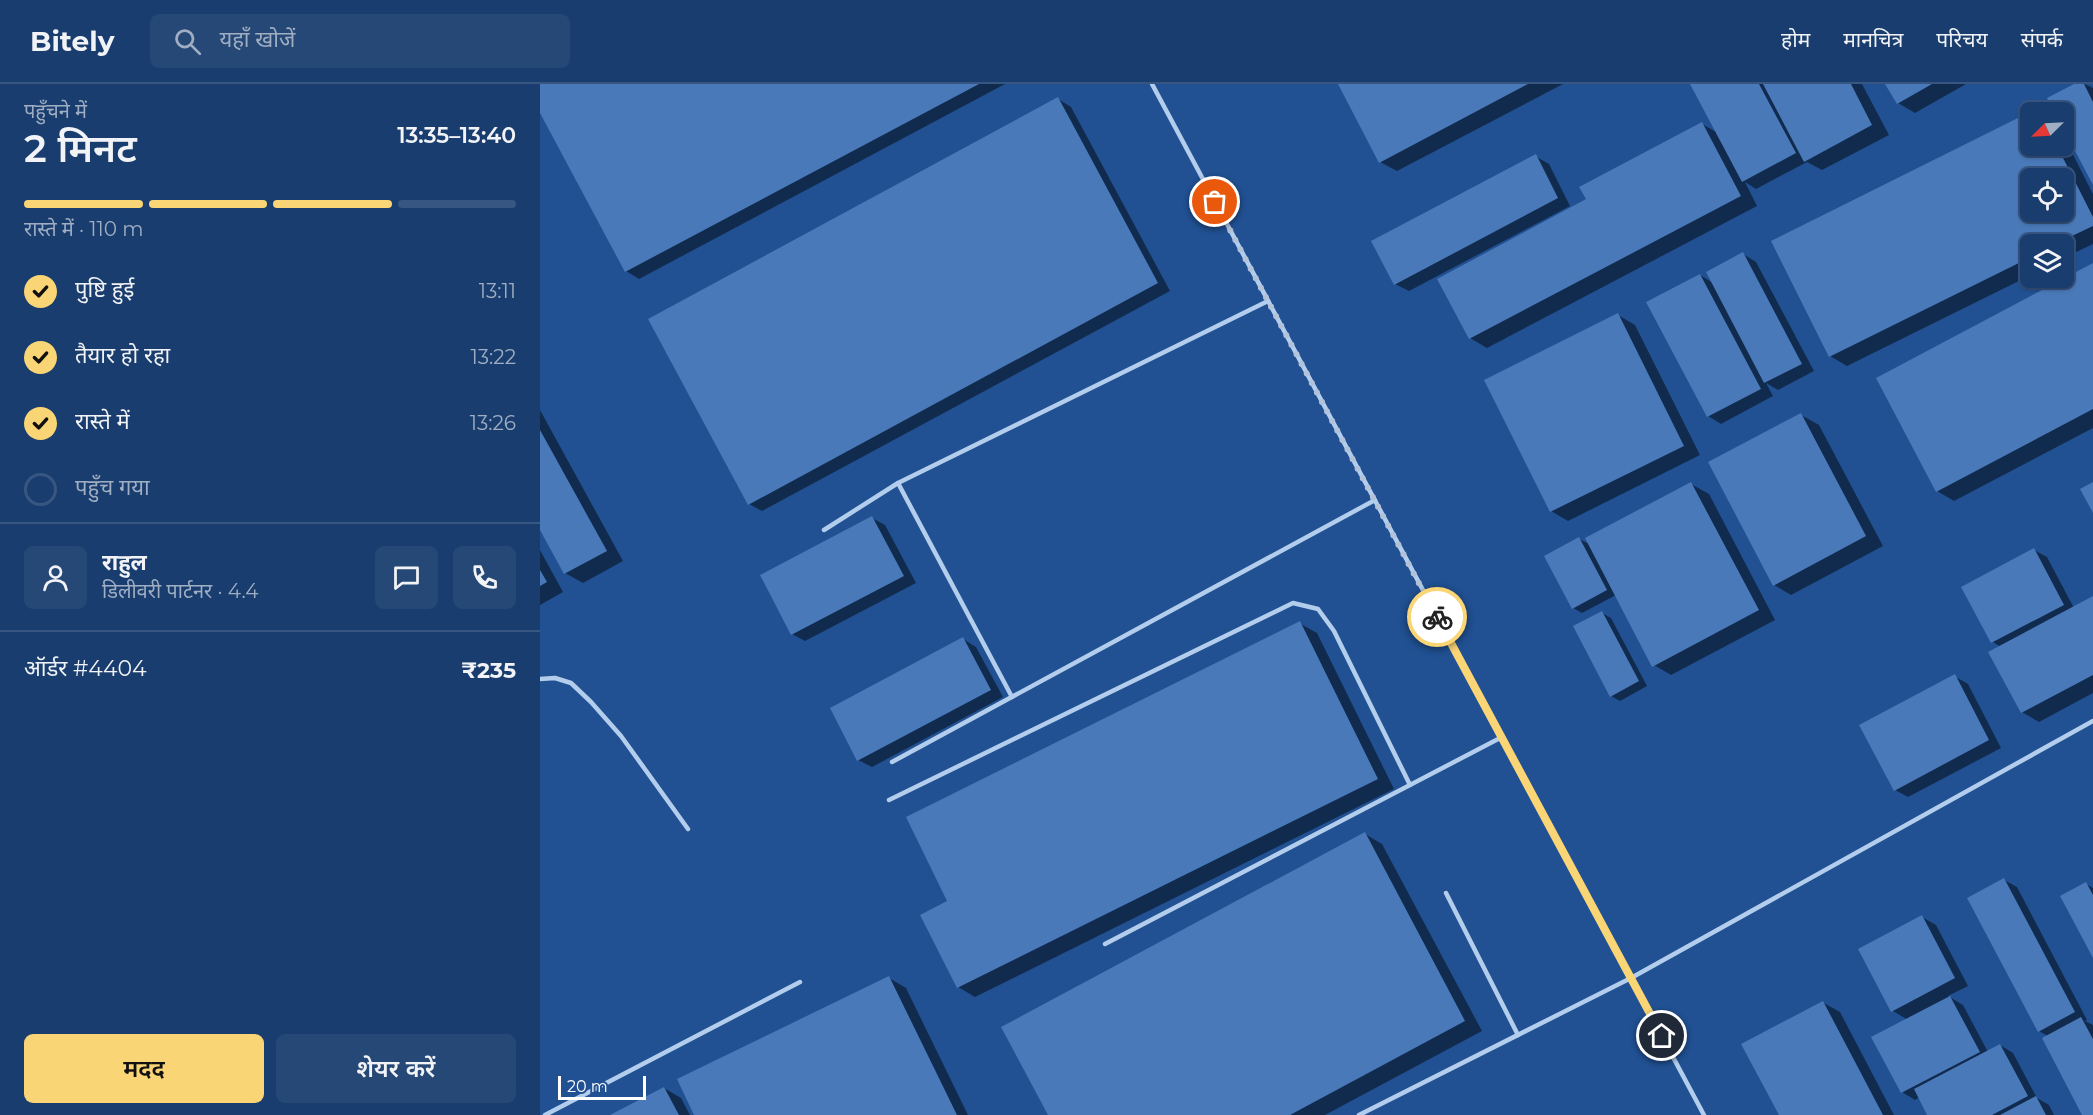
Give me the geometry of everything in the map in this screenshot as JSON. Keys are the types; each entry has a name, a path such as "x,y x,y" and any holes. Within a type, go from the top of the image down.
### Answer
{"lane":[{"path":"1152,84 1704,1115"},
{"path":"824,530 898,483 1268,301"},
{"path":"898,483 1012,697"},
{"path":"892,762 1375,500"},
{"path":"889,800 1293,603 1318,609 1334,631 1410,785"},
{"path":"540,679 555,678 571,683 591,702 621,736 688,829"},
{"path":"1359,1115 1631,978 2093,722"},
{"path":"1105,944 1502,737"},
{"path":"1446,892 1518,1035"},
{"path":"545,1115 800,982"}],"building":[{"path":"540,84 979,84 625,272 540,113"},
{"path":"1338,84 1528,84 1379,163"},
{"path":"1690,84 1759,84 1796,153 1742,182"},
{"path":"1763,84 1851,84 1872,125 1804,162"},
{"path":"1885,84 1932,84 1897,104"},
{"path":"2074,84 2084,84 2093,102 2093,185 2074,149 2074,102 2049,102 2047,98"},
{"path":"1058,97 1158,283 748,505 648,319"},
{"path":"2020,117 2020,156 2062,156 2068,168 2020,168 2020,222 2074,222 2074,180 2093,217 2093,226 2074,235 2020,234 2020,262 1829,357 1771,241"},
{"path":"1702,122 1741,196 1469,339 1437,279 1586,199 1579,187"},
{"path":"1536,154 1558,198 1394,285 1371,241"},
{"path":"1743,252 1802,364 1764,383 1706,272"},
{"path":"2093,263 2093,409 1936,492 1876,378 2046,288 2074,288 2074,273"},
{"path":"1700,274 1761,389 1707,417 1646,302"},
{"path":"1618,313 1684,446 1550,512 1484,380"},
{"path":"1801,413 1866,536 1773,586 1708,462"},
{"path":"540,430 607,551 564,574 540,530"},
{"path":"1691,482 1759,610 1652,667 1585,538"},
{"path":"2093,482 2093,513 2080,489"},
{"path":"872,516 904,576 791,635 760,575"},
{"path":"1579,537 1607,590 1572,609 1544,556"},
{"path":"2034,548 2064,605 1991,643 1961,587"},
{"path":"540,570 547,582 540,586"},
{"path":"2093,596 2093,675 2021,713 1988,652"},
{"path":"1602,611 1639,681 1610,697 1573,626"},
{"path":"1300,621 1378,779 957,988 920,915 947,901 906,817"},
{"path":"963,637 991,690 857,761 830,708"},
{"path":"1955,674 1989,740 1894,791 1859,725"},
{"path":"1365,832 1465,1021 1290,1115 1048,1115 1001,1027"},
{"path":"2004,878 2075,1012 2038,1032 1967,898"},
{"path":"2086,882 2093,895 2093,958 2060,896"},
{"path":"1922,915 1955,978 1891,1012 1858,949"},
{"path":"889,976 957,1115 694,1115 677,1079"},
{"path":"1950,996 1980,1052 1901,1093 1871,1037"},
{"path":"1823,1001 1883,1115 1779,1115 1741,1044"},
{"path":"2081,1017 2093,1039 2093,1115 2082,1115 2042,1038"},
{"path":"2000,1044 2028,1096 1992,1115 1927,1115 1914,1089"},
{"path":"664,1087 679,1115 610,1115"},
{"path":"2036,1096 2046,1115 2000,1115"}],"way so far":[{"path":"1215,202 1437,617"}],"route":[{"path":"1437,617 1662,1036"}]}
